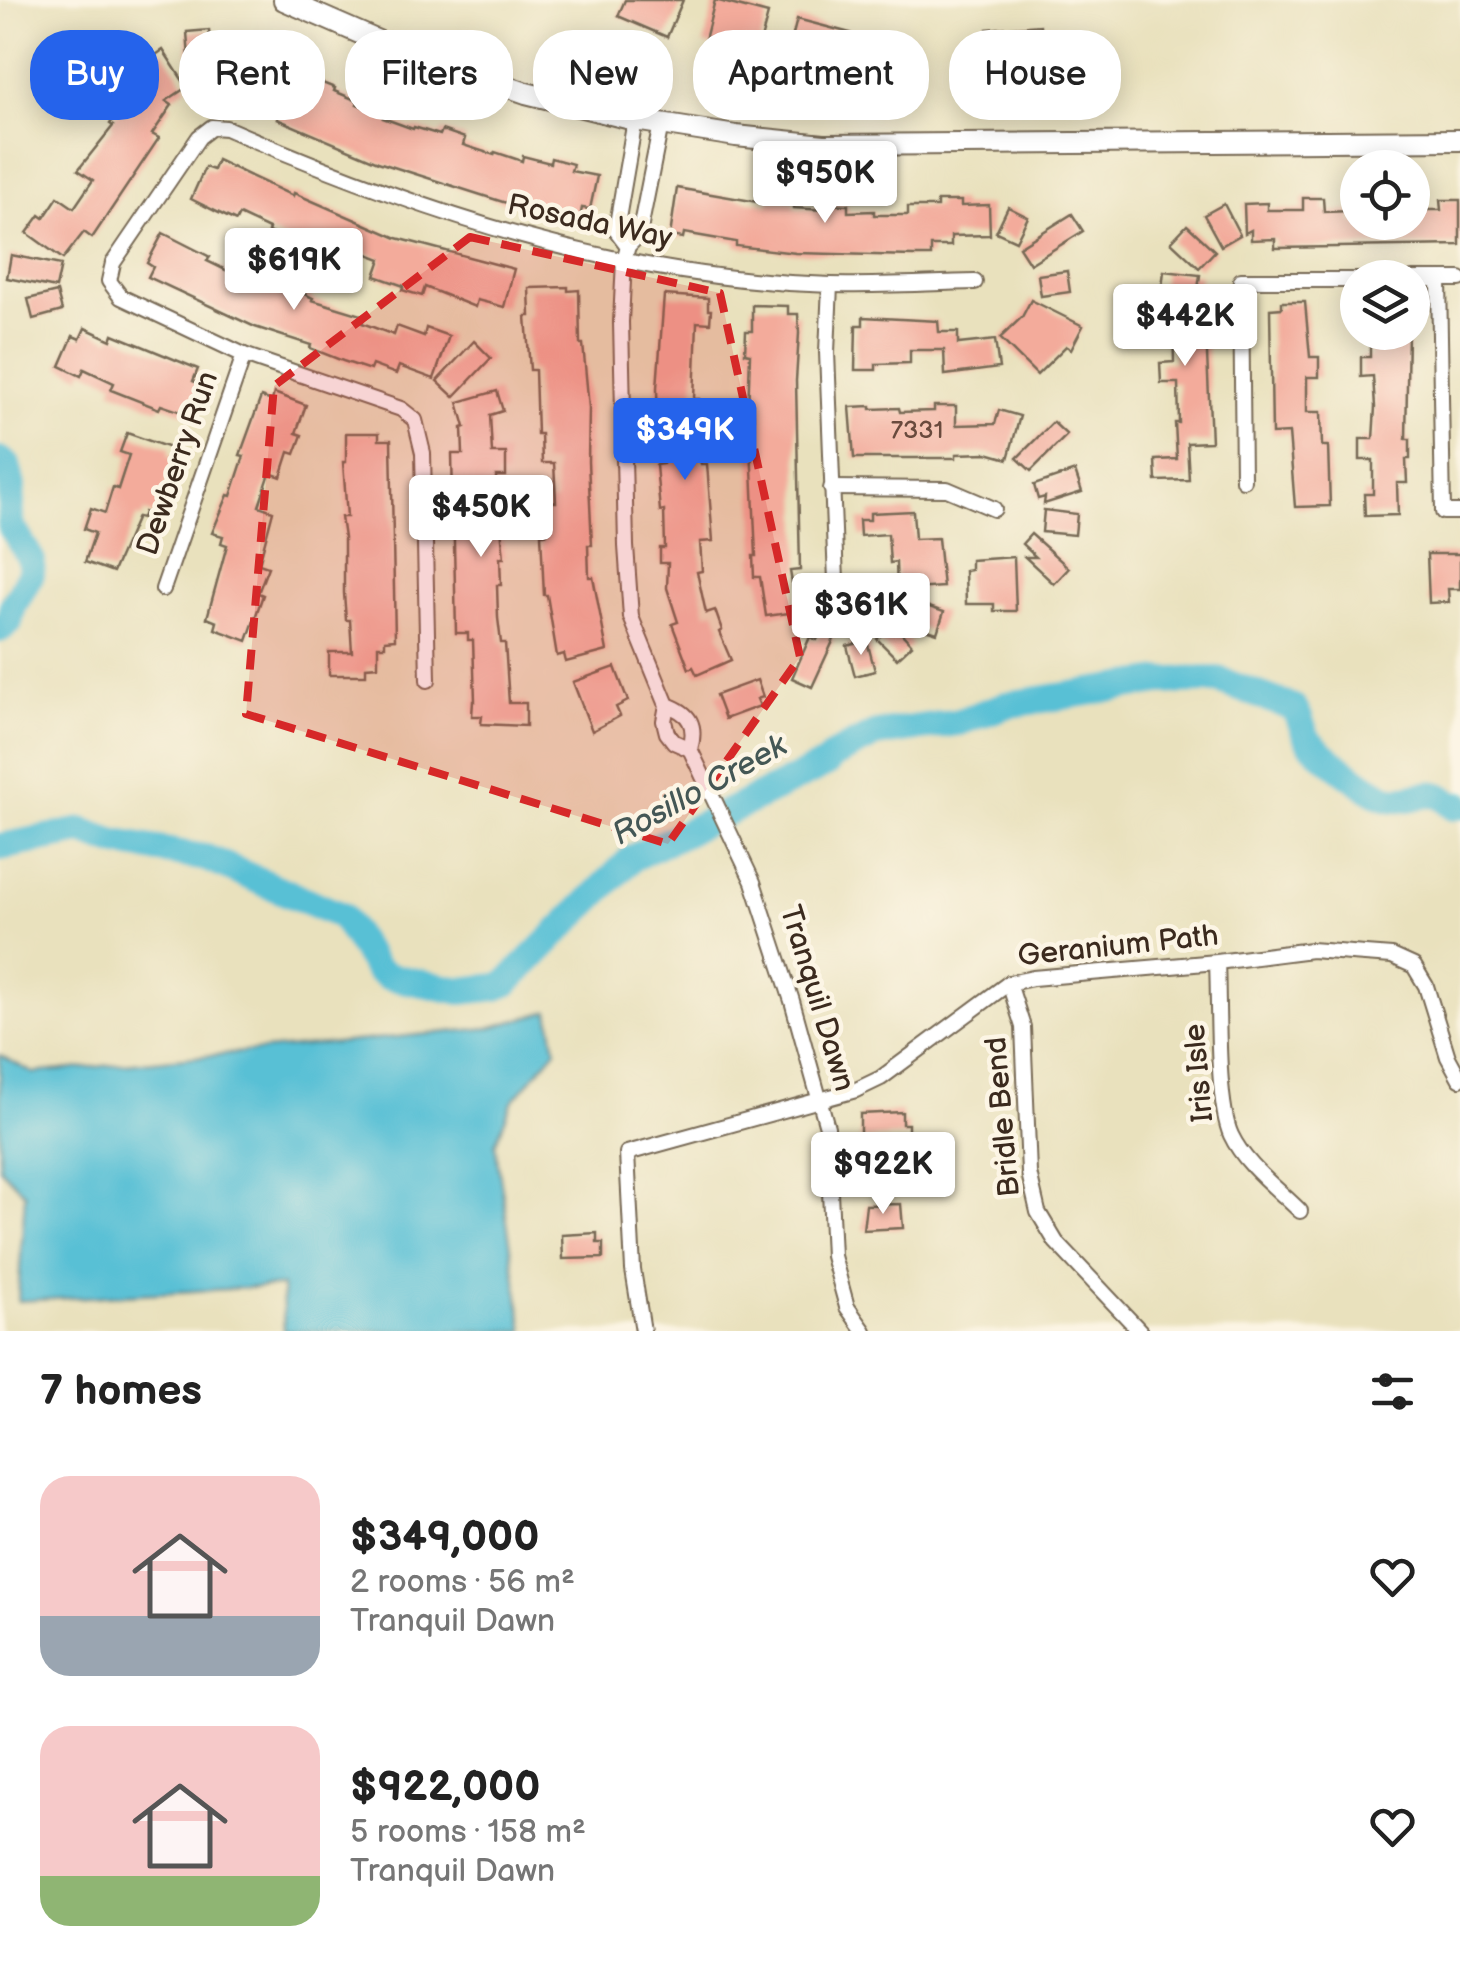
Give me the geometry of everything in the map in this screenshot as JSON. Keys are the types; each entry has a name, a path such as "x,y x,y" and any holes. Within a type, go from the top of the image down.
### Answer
{"main road":[{"path":"284,0 387,45 533,94"},
{"path":"635,120 824,145 1460,140"}],"street":[{"name":"Tranquil Dawn","path":"635,120 616,230 626,253 622,322 631,617 667,704 667,732 674,742 690,749"},
{"name":"Tranquil Dawn","path":"626,253 639,235 662,124"},
{"name":"Rosada Way","path":"244,355 120,297 109,281 113,263 199,137 212,127 226,128 344,179 472,223 740,277 830,284 975,282"},
{"path":"1430,279 1460,279"},
{"path":"1439,279 1443,512 1460,512"},
{"path":"1244,480 1241,280 1340,280"},
{"path":"830,284 830,488 836,580"},
{"path":"244,355 401,408 415,420 423,453 428,680"},
{"name":"Dewberry Run","path":"163,589 244,355"},
{"path":"830,488 947,489 994,509"},
{"name":"Tranquil Dawn","path":"667,704 691,720 694,732 690,749 753,882 821,1101 827,1127 832,1256 847,1307 864,1331"},
{"name":"Geranium Path","path":"643,1331 633,1270 627,1153 856,1090 881,1078 1009,983 1310,950 1392,956 1414,966 1426,986 1448,1058 1460,1079"},
{"name":"Iris Isle","path":"1217,962 1224,1104 1230,1134 1245,1156 1300,1211"},
{"name":"Bridle Bend","path":"1009,983 1023,1027 1029,1173 1038,1212 1056,1242 1140,1331"}],"highlighted area":[{"path":"470,237 720,293 800,657 668,844 246,714 274,386"}],"water":[{"path":"549,1011 556,1050 512,1102 495,1144 524,1331 284,1331 282,1286 18,1301 25,1194 0,1168 0,1055 33,1073 489,1028"}],"building":[{"path":"625,0 683,0 670,30 651,30 618,16"},
{"path":"715,0 768,14 764,30 708,30"},
{"path":"797,19 839,30 794,30"},
{"path":"1040,25 1040,30 987,30"},
{"path":"163,50 179,75 179,92 166,101 172,105 152,134 159,138 92,238 84,232 63,259 27,233 40,215 44,218 58,197 74,208 93,180 78,170 113,126 113,120 159,120 159,53"},
{"path":"325,84 345,96 345,120 388,120 440,135 442,130 465,138 463,145 494,155 495,152 522,161 523,156 550,163 551,158 573,164 571,171 597,176 590,209 582,208 580,218 503,202 378,162 279,120 325,120"},
{"path":"217,160 397,238 514,269 504,307 477,300 475,307 425,287 422,296 402,290 404,286 375,276 381,259 350,247 343,265 314,254 313,257 294,249 296,244 268,232 269,229 239,215 236,221 191,199 205,167 213,170"},
{"path":"677,188 769,204 769,200 794,202 794,208 824,210 824,204 848,205 848,212 874,211 874,215 908,215 908,207 937,207 937,201 961,201 961,206 989,205 990,235 951,236 951,246 931,246 931,256 796,253 736,246 736,242 684,233 683,238 670,236"},
{"path":"1303,198 1323,198 1324,212 1340,211 1340,240 1430,240 1430,210 1441,210 1440,200 1460,200 1460,245 1275,248 1275,239 1251,240 1251,230 1245,233 1244,204 1267,203 1267,210 1303,210"},
{"path":"1224,204 1240,235 1221,246 1204,215"},
{"path":"1008,207 1028,217 1016,241 996,232"},
{"path":"1072,214 1083,231 1030,264 1019,247"},
{"path":"1187,225 1215,251 1199,268 1171,242"},
{"path":"163,233 238,276 241,269 267,281 269,277 312,300 365,316 362,323 394,335 397,326 424,336 426,328 449,336 434,379 399,366 396,374 372,365 370,370 343,361 310,348 311,345 255,327 148,277 153,267 147,263"},
{"path":"11,255 61,265 56,288 7,278"},
{"path":"1067,271 1070,292 1041,296 1038,275"},
{"path":"1164,271 1200,275 1196,303 1202,303 1202,332 1206,332 1211,442 1187,443 1189,480 1156,481 1155,460 1177,459 1175,423 1179,423 1178,383 1161,383 1160,363 1174,362 1173,324 1156,325 1156,304 1160,304"},
{"path":"568,287 568,291 579,290 580,344 589,408 589,577 593,577 607,651 566,662 564,654 557,656 544,595 541,534 547,534 546,502 556,502 554,463 542,463 535,370 530,370 526,316 530,316 529,288"},
{"path":"57,292 62,311 33,319 28,299"},
{"path":"664,295 708,298 711,310 710,323 697,322 694,399 699,399 698,452 701,464 707,464 713,541 700,542 702,571 697,572 706,613 715,610 731,660 697,675 693,667 689,669 672,624 678,622 667,588 668,563 660,563 660,548 665,548 664,510 660,511 656,465 663,464 657,388"},
{"path":"1031,300 1083,326 1071,349 1066,346 1037,375 1000,338 1022,317"},
{"path":"1282,302 1305,302 1310,357 1319,357 1319,377 1307,377 1307,412 1321,412 1322,446 1328,446 1330,506 1295,507 1289,433 1272,434 1270,309 1282,308"},
{"path":"752,305 788,306 788,314 798,314 799,333 796,381 800,570 790,571 797,612 766,616 760,577 754,577 753,556 751,446 755,446 753,413 748,413 750,354 745,353 746,331 752,331"},
{"path":"863,317 938,321 939,332 958,332 958,344 995,340 999,368 945,375 944,350 910,350 910,363 876,364 876,370 855,370 856,325 863,325"},
{"path":"85,328 111,340 113,334 198,369 193,381 200,384 190,415 161,405 159,409 111,390 114,383 84,369 81,376 60,366 73,336 80,339"},
{"path":"474,341 491,358 454,397 437,381"},
{"path":"1370,350 1408,350 1406,439 1410,439 1410,459 1406,459 1407,483 1397,483 1398,515 1365,516 1364,494 1373,494 1373,460 1360,460 1360,439 1373,439 1375,407 1373,376 1361,377 1361,357 1370,357"},
{"path":"497,391 503,411 490,415 492,453 506,453 506,476 496,476 496,508 504,558 500,558 501,585 497,585 498,618 501,643 505,643 509,703 526,703 526,726 481,724 482,716 472,716 473,640 468,640 468,633 456,633 452,454 463,454 465,427 458,402"},
{"path":"274,393 306,405 296,433 302,435 295,454 289,452 281,477 270,473 259,506 273,511 259,564 268,567 258,593 263,595 247,641 215,629 217,622 207,618 227,545 221,543 223,536 212,533 228,495 231,496 244,456 240,455 261,397 272,401"},
{"path":"956,406 956,425 995,424 999,410 1020,416 1008,459 987,453 956,454 956,458 854,458 850,407 899,408 900,412"},
{"path":"1053,422 1067,435 1031,471 1017,458"},
{"path":"127,433 170,448 168,455 174,457 155,516 144,512 142,518 137,517 113,572 85,562 95,533 84,529 91,508 105,513 113,487 118,489 129,455 120,452"},
{"path":"346,433 379,433 379,440 391,440 395,639 378,646 378,666 366,667 366,675 329,675 329,652 352,652 350,620 346,620 341,517 347,517 343,462"},
{"path":"1075,471 1082,492 1044,504 1045,497 1038,499 1034,485"},
{"path":"1044,510 1077,514 1075,535 1042,532"},
{"path":"913,511 915,539 938,538 943,587 897,590 896,562 890,563 888,534 860,536 859,520 870,520 870,513"},
{"path":"1031,534 1069,568 1054,584 1025,557 1036,557 1022,544"},
{"path":"1427,554 1460,554 1460,589 1448,589 1449,602 1429,603"},
{"path":"1014,557 1016,611 994,611 994,604 966,604 965,571 971,570 971,560"},
{"path":"897,596 944,612 937,633 897,620 904,614 892,610"},
{"path":"893,624 912,645 897,659 877,639"},
{"path":"821,633 834,639 812,687 792,678 810,637 817,640"},
{"path":"867,641 875,671 855,676 847,646"},
{"path":"615,667 628,701 616,707 620,716 592,731 573,682"},
{"path":"757,680 763,697 757,699 760,706 725,719 716,695"},
{"path":"902,1112 908,1136 860,1139 860,1114"},
{"path":"901,1204 903,1228 863,1230 866,1205"},
{"path":"597,1233 597,1243 603,1243 603,1258 563,1259 562,1235"}],"waterway":[{"name":"Rosillo Creek","path":"0,460 7,465 12,486 10,524 32,561 31,574 13,606 9,622 0,629"},
{"name":"Rosillo Creek","path":"0,847 82,831 112,842 206,858 342,916 376,969 387,976 461,991 507,983 632,858 826,764 833,756 876,734 959,722 1006,705 1160,681 1218,680 1294,708 1311,743 1381,795 1391,799 1437,795 1453,807 1460,805"}]}
